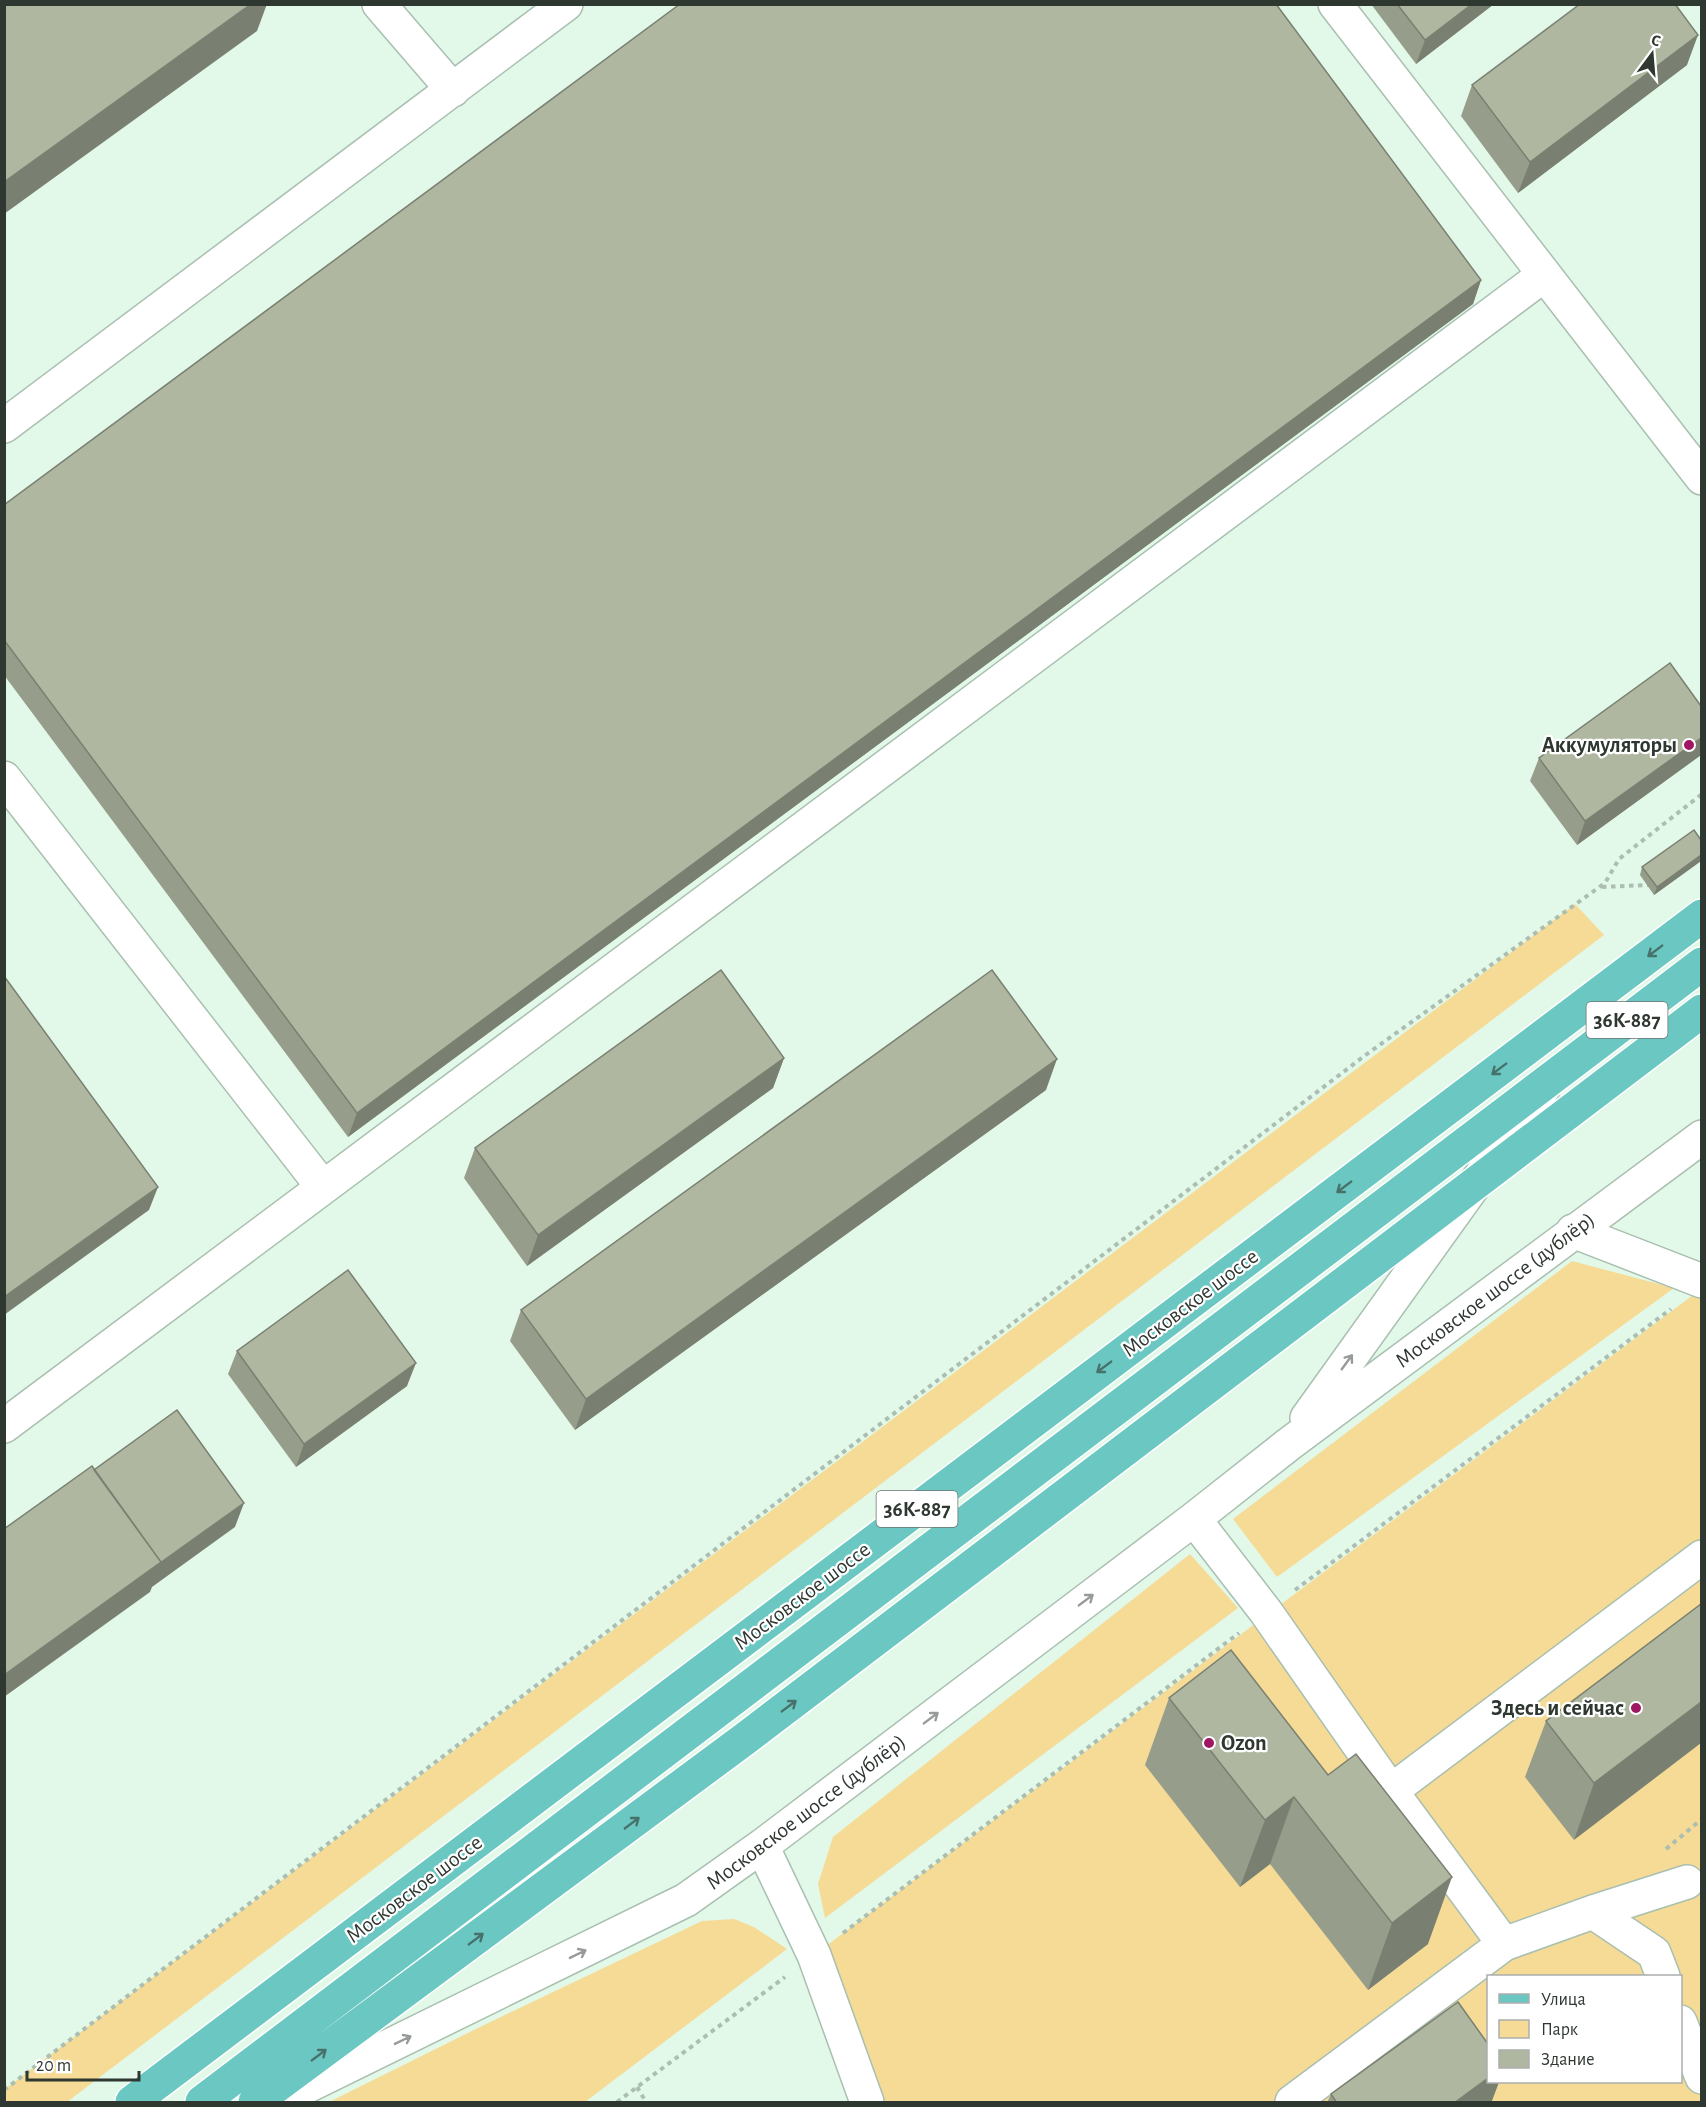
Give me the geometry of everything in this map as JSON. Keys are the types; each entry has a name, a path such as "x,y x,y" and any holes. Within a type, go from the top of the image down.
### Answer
{"main road":[{"name":"Московское шоссе","path":"132,2103 1701,916"},
{"name":"Московское шоссе","path":"202,2103 1701,964"},
{"name":"36К-887","path":"255,2103 746,1738 1701,1011"}],"street":[{"path":"379,4 453,90"},
{"path":"4,426 566,4"},
{"path":"1335,4 1701,478"},
{"path":"4,1426 322,1186 1544,275"},
{"path":"4,778 322,1186"},
{"name":"Московское шоссе (дублёр)","path":"1289,1444 1552,1076"},
{"name":"Московское шоссе (дублёр)","path":"275,2103 686,1900 762,1846 1194,1519 1289,1444 1701,1137"},
{"path":"1573,1231 1701,1281"},
{"path":"1194,1519 1266,1612 1391,1791 1504,1944"},
{"path":"1391,1791 1701,1557"},
{"path":"762,1846 814,1955 867,2103"},
{"path":"1292,2103 1504,1944 1687,1882"},
{"path":"1593,1912 1654,1953 1662,1975"},
{"path":"1682,2027 1701,2077"}],"path":[{"path":"4,2090 1358,1062 1600,887 1605,883 1619,859 1701,794"},
{"path":"1600,887 1647,885 1656,878"},
{"path":"617,2103 1673,1307"},
{"path":"637,2087 646,2103"}],"green space":[{"path":"1575,904 1604,935 67,2102 5,2102 5,2089"},
{"path":"1572,1261 1674,1288 1277,1577 1233,1519"},
{"path":"1701,1289 1701,2102 865,2102 814,1955"},
{"path":"1190,1554 1238,1608 825,1918 818,1884 833,1837"},
{"path":"734,1919 754,1927 787,1949 585,2102 329,2102 702,1921"}],"building":[{"path":"4,4 251,4 4,182"},
{"path":"680,4 1276,4 1481,280 357,1113 4,640 4,505"},
{"path":"1397,4 1472,4 1425,40"},
{"path":"1580,4 1675,4 1698,35 1530,162 1472,85"},
{"path":"1670,663 1701,706 1701,738 1585,821 1539,758"},
{"path":"1694,830 1701,840 1701,855 1657,887 1642,867"},
{"path":"721,970 784,1058 538,1235 475,1148"},
{"path":"992,970 1057,1059 586,1399 521,1310"},
{"path":"4,976 158,1187 4,1297"},
{"path":"348,1270 416,1363 304,1444 237,1351"},
{"path":"177,1410 244,1503 160,1563 94,1470"},
{"path":"92,1466 161,1562 4,1675 4,1529"},
{"path":"1701,1604 1701,1702 1594,1783 1546,1721"},
{"path":"1231,1650 1328,1775 1356,1754 1452,1877 1392,1923 1294,1797 1265,1820 1169,1698"},
{"path":"1458,2002 1487,2043 1487,2079 1454,2103 1337,2103 1331,2094"}],"place":[{"name":"Аккумуляторы","path":"1689,745"},
{"name":"Здесь и сейчас","path":"1636,1708"},
{"name":"Ozon","path":"1209,1743"}]}
